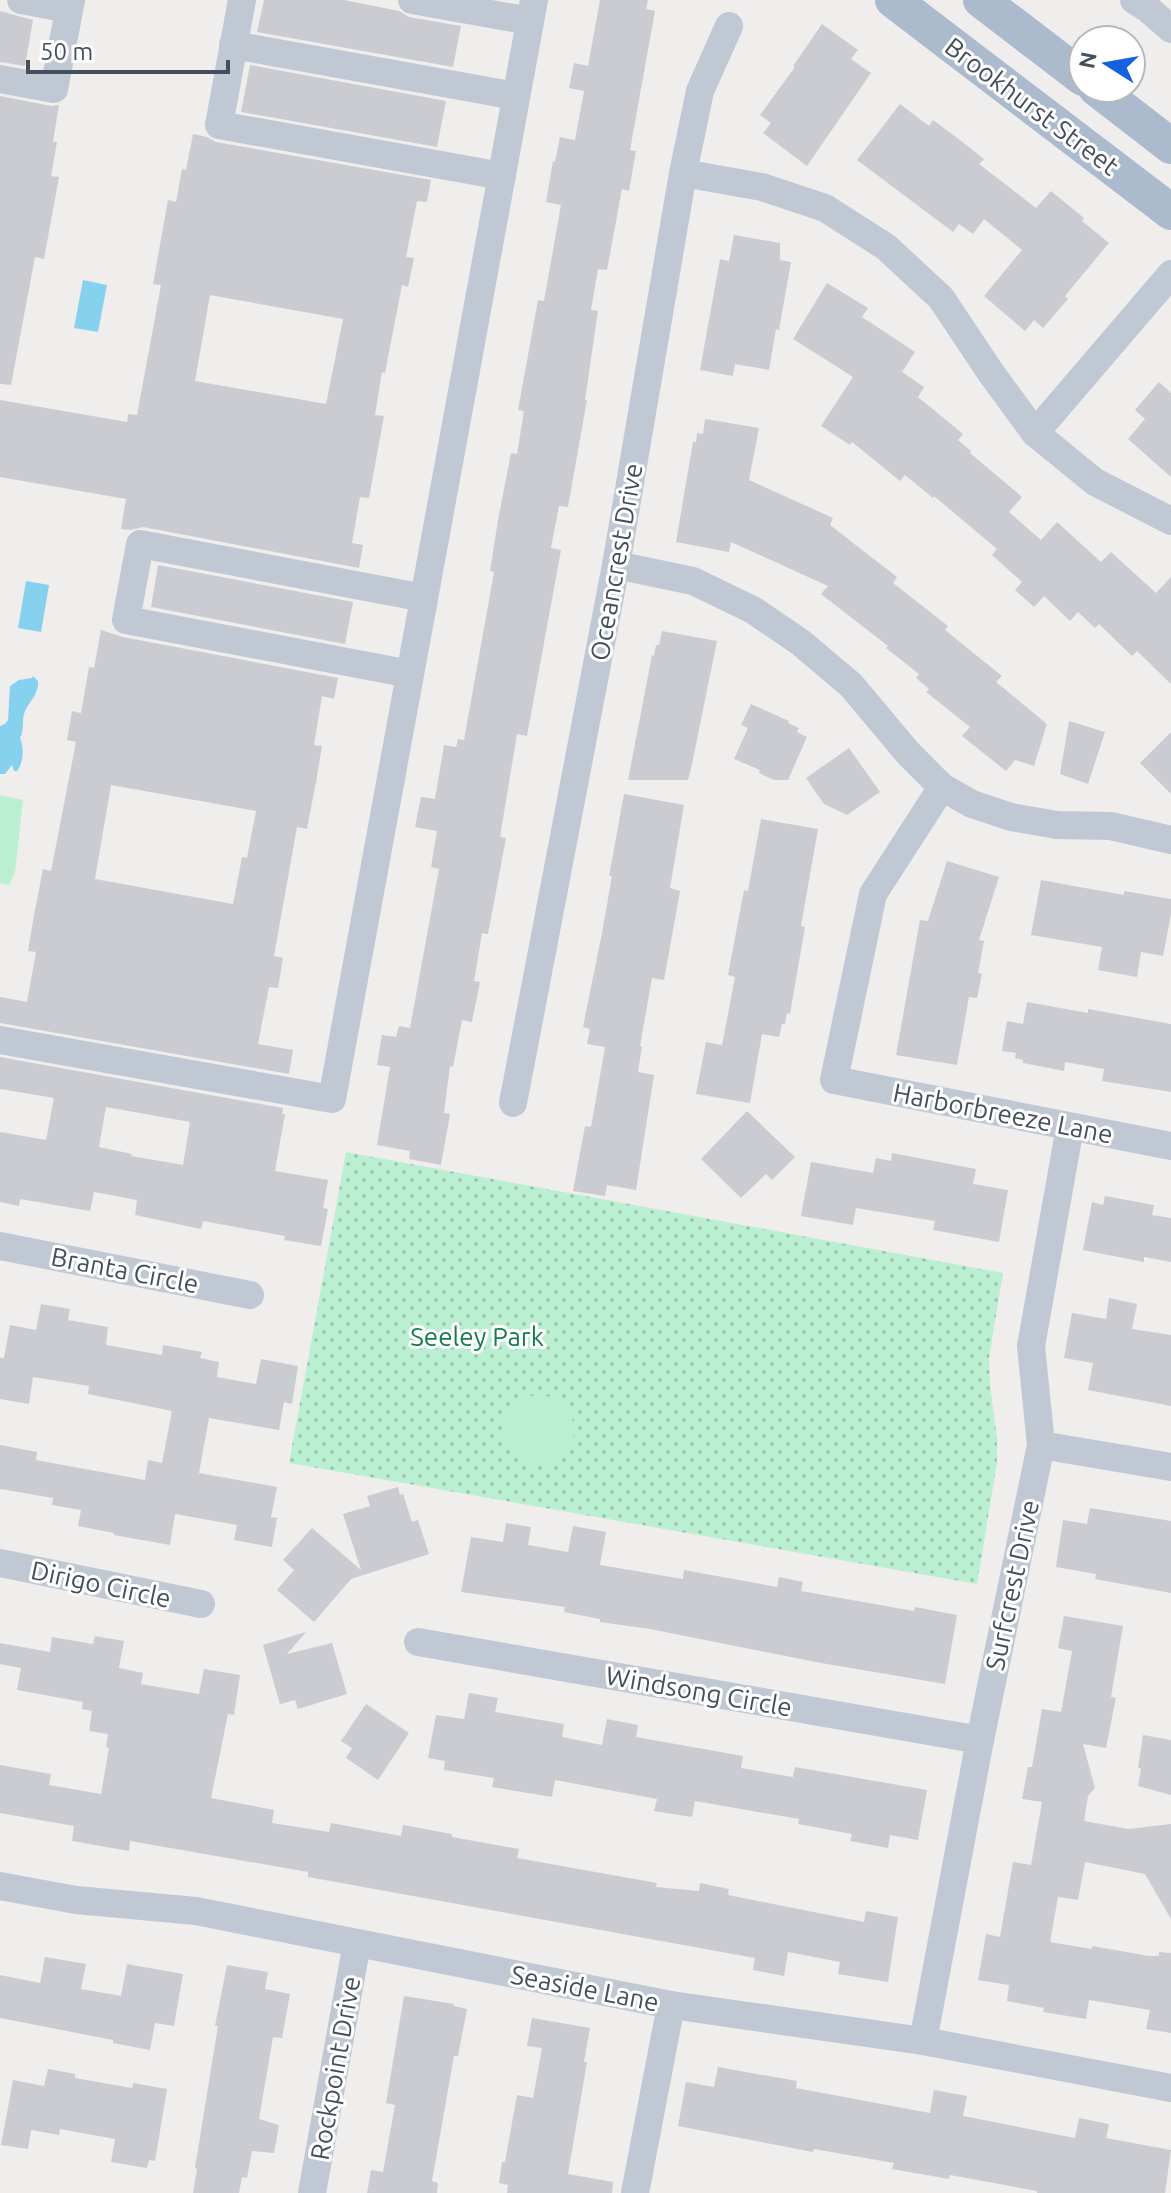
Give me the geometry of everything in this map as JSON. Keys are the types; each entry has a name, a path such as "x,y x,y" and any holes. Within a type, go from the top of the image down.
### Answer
{"main road":[{"name":"Brookhurst Street","path":"893,0 1171,212"},
{"name":"Brookhurst Street","path":"981,0 1067,66"},
{"name":"Brookhurst Street","path":"1117,104 1171,146"}],"street":[{"path":"0,79 54,89 70,4 21,0"},
{"path":"242,0 219,125 502,176"},
{"path":"0,1040 332,1099 532,11 412,0"},
{"path":"1134,0 1171,29"},
{"name":"Oceancrest Drive","path":"513,1103 616,565 683,173 700,91 729,26"},
{"path":"233,45 516,96"},
{"path":"683,173 762,187 825,208 886,247 941,298 1035,433 1095,482 1171,521"},
{"path":"1035,433 1171,274"},
{"path":"410,674 126,620 140,544 424,598"},
{"path":"616,565 693,581 753,610 800,642 851,685 908,753 942,787 972,804 1011,817 1057,825 1111,826 1171,840"},
{"name":"Harborbreeze Lane","path":"942,787 873,894 834,1080 1171,1146"},
{"name":"Surfcrest Drive","path":"923,2041 980,1740 1041,1445 1031,1346 1070,1127"},
{"name":"Branta Circle","path":"0,1246 250,1295"},
{"path":"1041,1445 1171,1467"},
{"name":"Dirigo Circle","path":"0,1563 201,1604"},
{"name":"Windsong Circle","path":"418,1642 980,1740"},
{"name":"Seaside Lane","path":"0,1886 76,1900 196,1911 671,2005 923,2041 1171,2088"},
{"name":"Rockpoint Drive","path":"312,2193 357,1943"},
{"path":"635,2193 671,2005"}],"green space":[{"path":"0,795 23,800 15,872 9,885 0,883"},
{"name":"Seeley Park","path":"346,1152 1003,1273 989,1358 997,1463 977,1584 289,1463"},
{"path":"539,1395 564,1405 574,1430 564,1455 539,1465 514,1455 504,1430 514,1405"}],"water":[{"path":"83,280 107,285 98,332 74,328"},
{"path":"26,581 49,585 41,632 18,628"},
{"path":"33,676 38,686 24,714 20,738 23,750 21,763 17,771 12,765 5,774 0,774 0,726 8,720 10,686"}],"building":[{"path":"264,0 344,0 399,11 409,17 461,26 453,67 257,32"},
{"path":"600,0 648,0 646,9 655,11 630,150 636,151 629,191 622,189 607,270 598,269 591,310 598,311 587,400 568,507 559,506 551,548 561,550 527,736 517,734 500,837 506,838 488,934 482,933 474,981 480,982 472,1022 462,1020 453,1067 450,1066 444,1113 450,1114 441,1165 409,1159 410,1151 377,1145 390,1067 377,1065 382,1035 396,1037 399,1026 410,1028 439,869 431,867 437,831 415,827 421,797 435,799 444,745 456,747 458,739 464,740 494,572 490,571 498,520 511,453 517,454 524,411 518,410 538,300 544,301 561,205 546,202 553,161 560,137 575,140 584,91 569,88 574,63 588,66"},
{"path":"0,11 33,20 25,66 0,62"},
{"path":"822,24 858,50 851,59 871,73 807,166 763,133 771,123 760,115"},
{"path":"250,65 446,101 437,147 241,112"},
{"path":"0,96 59,105 51,176 59,177 44,259 35,257 11,385 0,384"},
{"path":"900,104 929,126 933,120 956,137 984,159 979,164 1036,208 1051,191 1109,243 1043,328 1034,320 1025,331 984,296 1022,250 984,219 973,234 959,224 953,232 857,160"},
{"path":"193,134 216,142 431,180 427,202 417,201 406,257 414,258 408,287 402,285 385,373 382,372 375,415 384,416 369,498 360,497 352,543 363,545 359,568 143,527 121,529 126,499 0,477 0,400 127,422 128,414 137,415 161,285 153,284 168,200 176,202 182,169 186,170","holes":["210,295 343,319 326,404 195,381"]},
{"path":"734,235 780,243 780,260 791,262 769,370 735,364 733,376 700,370 720,259 729,261"},
{"path":"827,283 868,308 862,317 915,352 902,372 924,387 918,397 963,434 958,440 970,453 1022,497 1009,512 1041,540 1057,522 1101,562 1111,552 1156,593 1171,577 1171,684 1137,651 1132,656 1099,624 1095,628 1078,612 1070,621 1044,596 1034,607 1015,590 1022,582 992,555 997,549 905,475 900,481 852,442 850,445 821,426 853,377 793,339"},
{"path":"1159,382 1171,393 1171,477 1128,439 1145,419 1135,410"},
{"path":"705,419 759,428 749,480 833,518 830,525 897,577 893,583 948,626 945,630 1002,676 996,682 1047,724 1034,766 1015,760 1006,771 962,736 970,727 926,692 929,689 916,678 919,674 886,648 888,646 821,594 828,586 731,542 729,552 676,542 693,442 696,442 697,433 703,434"},
{"path":"158,565 353,602 345,644 151,607"},
{"path":"101,630 123,637 338,678 334,699 322,696 314,745 322,746 316,782 307,829 297,827 274,956 283,958 278,988 269,987 258,1044 293,1050 289,1074 0,1023 0,997 27,1002 36,952 28,951 34,915 43,869 51,871 76,742 67,740 72,711 81,713 89,667 94,668","holes":["111,785 256,811 247,858 242,857 233,904 95,879"]},
{"path":"662,631 717,641 691,769 688,780 628,780 652,655 656,645 659,645"},
{"path":"751,704 789,721 799,728 797,732 807,737 788,780 774,780 734,759 748,728 741,725"},
{"path":"1069,721 1105,732 1088,784 1060,774"},
{"path":"1171,732 1171,794 1140,763"},
{"path":"849,748 880,792 847,815 824,804 806,778"},
{"path":"624,794 684,805 670,888 680,891 664,980 652,978 640,1046 638,1072 654,1075 636,1190 607,1185 605,1196 573,1191 585,1126 591,1127 605,1047 587,1044 590,1029 583,1027 602,933"},
{"path":"761,819 818,829 790,1014 787,1013 779,1037 762,1034 750,1103 696,1094 706,1042 722,1045 735,977 728,975"},
{"path":"947,861 999,877 979,940 984,941 978,973 982,974 977,998 969,997 957,1065 896,1055 920,920 928,921"},
{"path":"1041,880 1124,895 1124,891 1171,899 1163,956 1141,952 1137,977 1098,970 1102,947 1031,935"},
{"path":"1027,1002 1171,1024 1171,1092 1102,1081 1104,1069 1065,1062 1064,1071 1023,1063 1023,1060 1015,1058 1016,1053 1002,1051 1007,1021 1023,1024"},
{"path":"0,1057 283,1108 282,1114 285,1114 275,1171 328,1180 323,1208 328,1209 321,1246 203,1221 201,1229 135,1215 137,1200 94,1192 90,1211 20,1199 19,1206 0,1202 0,1132 46,1140 54,1098 0,1089","holes":["106,1107 190,1122 183,1165 99,1147"]},
{"path":"747,1111 795,1157 772,1180 766,1174 741,1198 701,1159"},
{"path":"892,1153 976,1169 973,1184 1008,1190 999,1242 933,1230 935,1221 856,1208 853,1225 801,1216 811,1162 873,1173 876,1158 891,1161"},
{"path":"1105,1196 1154,1205 1152,1215 1171,1218 1171,1262 1144,1257 1144,1262 1083,1250 1092,1202 1103,1205"},
{"path":"1109,1298 1137,1304 1132,1329 1171,1335 1171,1406 1088,1390 1093,1363 1064,1358 1072,1313 1106,1319"},
{"path":"41,1304 70,1309 68,1320 108,1327 106,1345 162,1355 163,1345 202,1352 200,1358 219,1362 217,1377 256,1384 261,1359 298,1366 292,1404 284,1402 279,1430 209,1418 199,1473 277,1487 271,1517 277,1518 272,1547 234,1540 237,1525 175,1514 170,1545 114,1535 78,1526 81,1510 52,1505 53,1498 0,1489 0,1445 37,1452 36,1460 145,1480 148,1460 162,1463 172,1411 88,1394 89,1386 33,1377 29,1404 0,1399 0,1358 4,1358 10,1325 36,1330"},
{"path":"398,1487 412,1522 418,1520 429,1554 351,1579 314,1622 277,1590 294,1570 283,1560 312,1528 361,1570 343,1514 370,1506 367,1496"},
{"path":"1090,1508 1171,1521 1171,1593 1095,1579 1096,1574 1056,1567 1063,1520 1087,1524"},
{"path":"506,1523 531,1527 528,1545 568,1552 573,1526 606,1532 600,1565 683,1579 684,1570 777,1587 779,1577 803,1582 801,1591 914,1611 915,1607 957,1615 945,1684 600,1622 600,1619 564,1612 565,1607 461,1592 471,1537 503,1542"},
{"path":"1064,1616 1123,1626 1111,1697 1116,1698 1106,1748 1083,1744 1095,1788 1088,1796 1084,1821 1128,1829 1171,1824 1171,1919 1145,1874 1085,1862 1078,1900 1058,1897 1050,1942 1149,1956 1159,1956 1159,1952 1171,1953 1171,2033 1146,2029 1150,2010 1089,2000 1086,2019 1043,2012 1044,2008 1007,2001 1009,1985 978,1980 986,1934 1000,1937 1013,1862 1031,1865 1042,1802 1022,1799 1028,1767 1032,1767 1042,1709 1061,1712 1072,1651 1058,1648"},
{"path":"306,1632 287,1654 332,1643 347,1694 298,1709 295,1700 280,1704 263,1645"},
{"path":"95,1636 124,1641 119,1668 143,1673 141,1684 199,1694 204,1669 240,1675 234,1715 228,1714 211,1798 274,1810 272,1823 329,1832 331,1823 401,1836 403,1825 519,1849 517,1858 657,1883 656,1887 699,1891 700,1883 729,1889 728,1895 864,1922 866,1911 898,1917 888,1982 838,1974 840,1962 788,1952 784,1976 753,1970 755,1958 308,1877 308,1872 130,1841 129,1851 72,1841 74,1826 0,1813 0,1765 51,1774 49,1785 101,1794 109,1748 106,1747 108,1734 89,1731 92,1711 82,1709 83,1702 17,1690 21,1668 0,1664 0,1643 50,1652 52,1637 93,1644"},
{"path":"469,1693 498,1698 495,1712 564,1724 562,1737 602,1745 607,1719 638,1725 636,1737 743,1756 741,1768 793,1777 795,1767 927,1790 918,1840 890,1835 888,1848 850,1841 852,1834 798,1824 799,1819 695,1801 692,1817 654,1811 657,1799 555,1780 552,1797 492,1787 494,1778 444,1770 445,1761 428,1758 436,1715 464,1719"},
{"path":"366,1704 409,1733 378,1780 346,1758 352,1748 341,1741"},
{"path":"1143,1735 1171,1740 1171,1795 1138,1786"},
{"path":"45,1957 86,1964 81,1989 121,1996 127,1964 183,1974 174,2026 155,2023 150,2050 0,2018 0,1975 40,1983"},
{"path":"227,1965 268,1972 265,1989 290,1994 282,2038 273,2037 259,2119 279,2125 274,2153 252,2151 247,2178 242,2177 239,2193 193,2193 218,2026 215,2026"},
{"path":"404,1996 467,2009 458,2056 454,2056 432,2181 438,2183 437,2193 367,2193 371,2170 383,2172 395,2105 386,2103"},
{"path":"532,2018 590,2028 568,2174 613,2182 612,2193 507,2193 508,2185 499,2183 517,2095 533,2098 542,2048 527,2046"},
{"path":"718,2067 797,2081 796,2088 930,2113 934,2090 967,2096 963,2116 1075,2138 1079,2118 1109,2124 1106,2138 1171,2150 1165,2193 1037,2193 950,2175 949,2179 892,2169 894,2163 814,2149 813,2152 678,2126 686,2082 714,2087"},
{"path":"48,2069 75,2074 75,2078 132,2088 133,2083 167,2089 155,2161 149,2160 147,2168 111,2162 115,2139 60,2129 59,2135 31,2130 28,2149 1,2145 13,2080 44,2086"}]}
